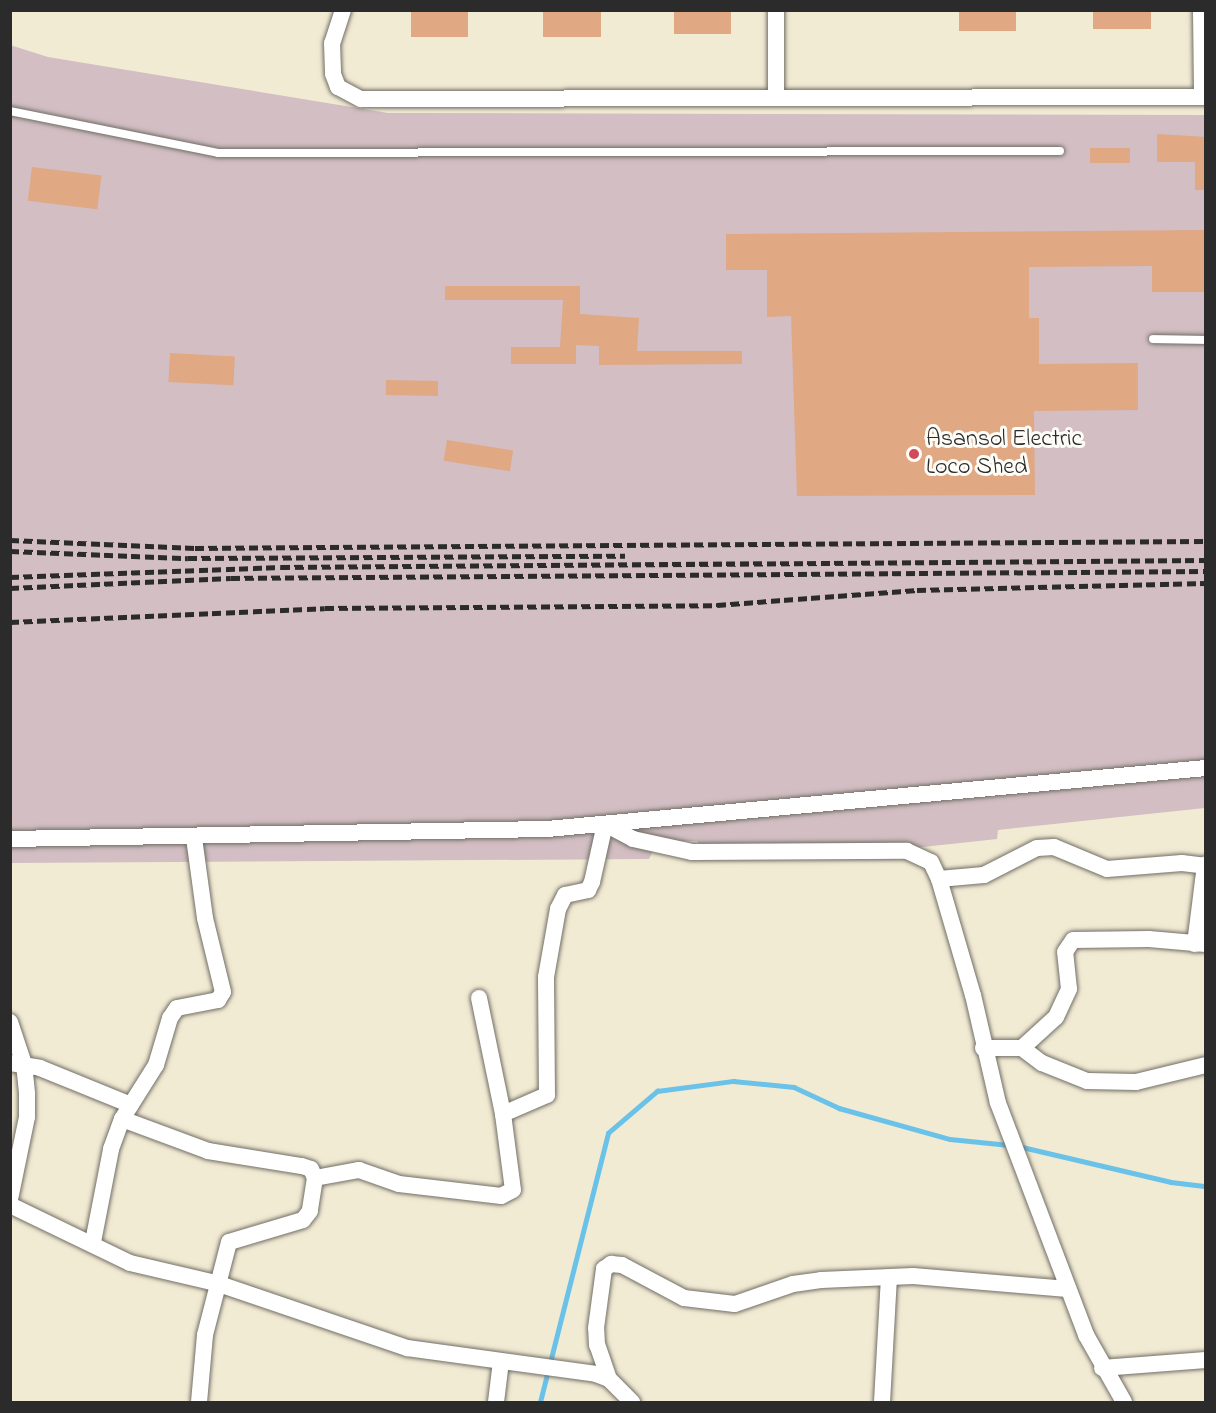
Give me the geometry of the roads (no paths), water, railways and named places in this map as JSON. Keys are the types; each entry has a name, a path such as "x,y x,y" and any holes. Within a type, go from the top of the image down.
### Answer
{"street":[{"path":"343,10 332,43 333,74 338,87 361,99 776,96 1204,97 1201,10"},
{"path":"776,10 776,96"},
{"path":"10,839 194,838 605,824 1206,768"},
{"path":"605,824 633,839 692,852 907,851 931,862 939,879 973,995 983,1048 998,1103 1030,1183 1067,1289 1102,1368 1124,1402"},
{"path":"503,1114 547,1095 546,977 558,909 565,895 588,890 592,882 605,824"},
{"path":"93,1242 107,1166 127,1112 156,1065 177,1008 218,1000 223,992 205,918 194,838"},
{"path":"939,879 984,875 1027,853 1054,847 1107,869 1182,863 1205,865 1200,944 1073,940 1065,952 1070,976 1063,1005 1036,1040 1022,1048 983,1048"},
{"path":"315,1178 359,1170 399,1184 508,1194 514,1184 503,1114 479,998"},
{"path":"10,1022 27,1117 10,1199"},
{"path":"1022,1048 1059,1072 1087,1081 1136,1082 1206,1065"},
{"path":"17,1064 127,1112 208,1151 311,1169 315,1178 309,1211 303,1220 229,1242 216,1283 205,1335 199,1402"},
{"path":"10,1205 93,1242 130,1263 216,1283 407,1348 603,1377 632,1402"},
{"path":"603,1377 596,1328 604,1269 611,1264 622,1265 684,1298 735,1304 807,1281 890,1277 1067,1289"},
{"path":"882,1402 890,1277"},
{"path":"1102,1368 1206,1360"},
{"path":"496,1402 507,1364"}],"lane":[{"path":"10,111 218,153 1060,151"},
{"path":"1153,339 1206,340"}],"waterway":[{"path":"540,1402 608,1133 657,1091 733,1081 794,1087 839,1108 950,1139 1009,1145"},
{"path":"1018,1146 1171,1182 1206,1186"}],"railway":[{"path":"10,540 195,548 1206,541"},
{"path":"10,551 188,558 625,556"},
{"path":"10,577 281,567 1206,560"},
{"path":"10,588 231,578 1206,571"},
{"path":"10,622 325,608 717,605 917,590 1206,583"}],"place":[{"name":"Asansol Electric Loco Shed","path":"914,454"}]}
